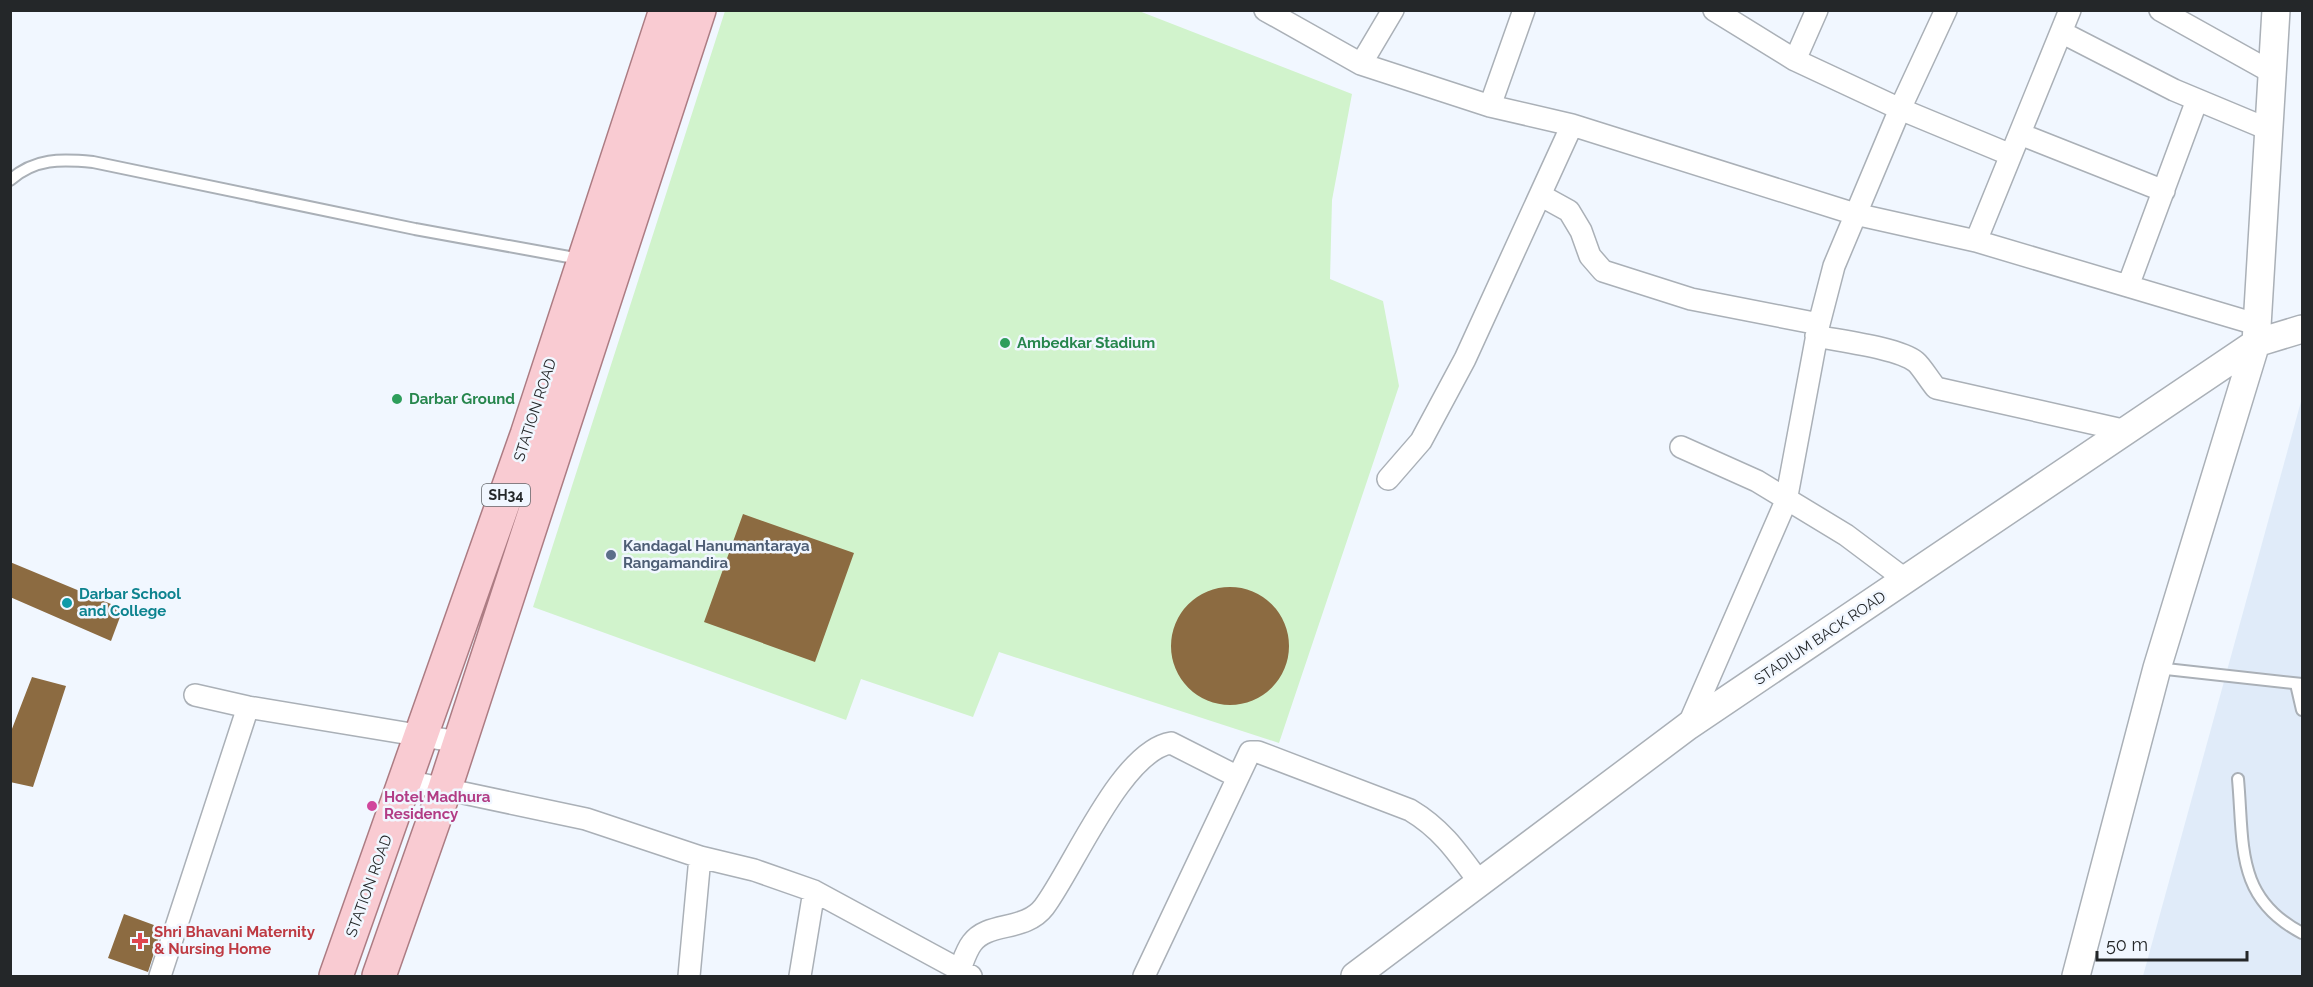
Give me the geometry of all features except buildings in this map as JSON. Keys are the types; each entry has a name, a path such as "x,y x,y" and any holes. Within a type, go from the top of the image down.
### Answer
{"main road":[{"name":"STATION ROAD","path":"336,976 424,735 585,260 664,12"},
{"name":"SH34","path":"379,976 444,791 695,25"}],"street":[{"path":"1265,10 1361,64 1490,106 1572,125 1855,214 1976,241 2128,286 2258,334"},
{"path":"1361,64 1393,10"},
{"path":"1490,106 1524,10"},
{"path":"1714,10 1794,60 1900,109 2011,155"},
{"path":"1794,60 1817,10"},
{"path":"1688,726 1786,501 1817,330 1834,266 1900,109 1946,10"},
{"path":"1976,241 2070,10"},
{"path":"2160,10 2273,73"},
{"path":"2076,976 2157,668 2258,334 2276,10"},
{"path":"664,12 695,25"},
{"path":"2061,32 2197,100 2270,130"},
{"path":"2128,286 2197,100"},
{"path":"1388,479 1421,441 1465,358 1572,125"},
{"path":"2020,134 2164,191"},
{"path":"1540,195 1569,211 1581,231 1590,256 1603,271 1691,299 1817,330 1900,354 1918,363 1924,375 1936,388 2127,431"},
{"name":"STADIUM BACK ROAD","path":"1357,976 1688,726 2127,431 2258,334 2302,329"},
{"path":"1681,447 1756,481 1845,535 1906,580"},
{"path":"195,694 248,706 459,742"},
{"path":"160,976 248,706"},
{"path":"407,781 444,791 586,819 699,856 754,870 814,891 962,974 971,943 984,932 1020,924 1043,909 1096,817 1146,754 1159,745 1171,743 1238,777"},
{"path":"1144,976 1250,752 1258,752 1410,810 1431,822 1448,840 1480,883"},
{"path":"689,976 699,856"},
{"path":"800,976 814,891"}],"lane":[{"path":"10,180 24,168 61,159 93,162 415,229 585,260"},
{"path":"2157,668 2299,684 2302,710"},
{"path":"2238,779 2246,865 2253,887 2268,909 2282,922 2302,933"}],"shaded area":[{"path":"2302,398 2302,976 2143,976"}],"green space":[{"name":"Ambedkar Stadium","path":"725,11 1139,11 1352,94 1332,200 1330,279 1383,301 1399,386 1279,743 999,652 973,717 861,679 846,720 533,607"}],"place":[{"name":"Ambedkar Stadium","path":"1005,343"},
{"name":"Darbar Ground","path":"397,399"},
{"name":"Kandagal Hanumantaraya Rangamandira","path":"611,555"},
{"name":"Darbar School and College","path":"67,603"},
{"name":"Hotel Madhura Residency","path":"372,806"},
{"name":"Shri Bhavani Maternity & Nursing Home","path":"140,941"}]}
